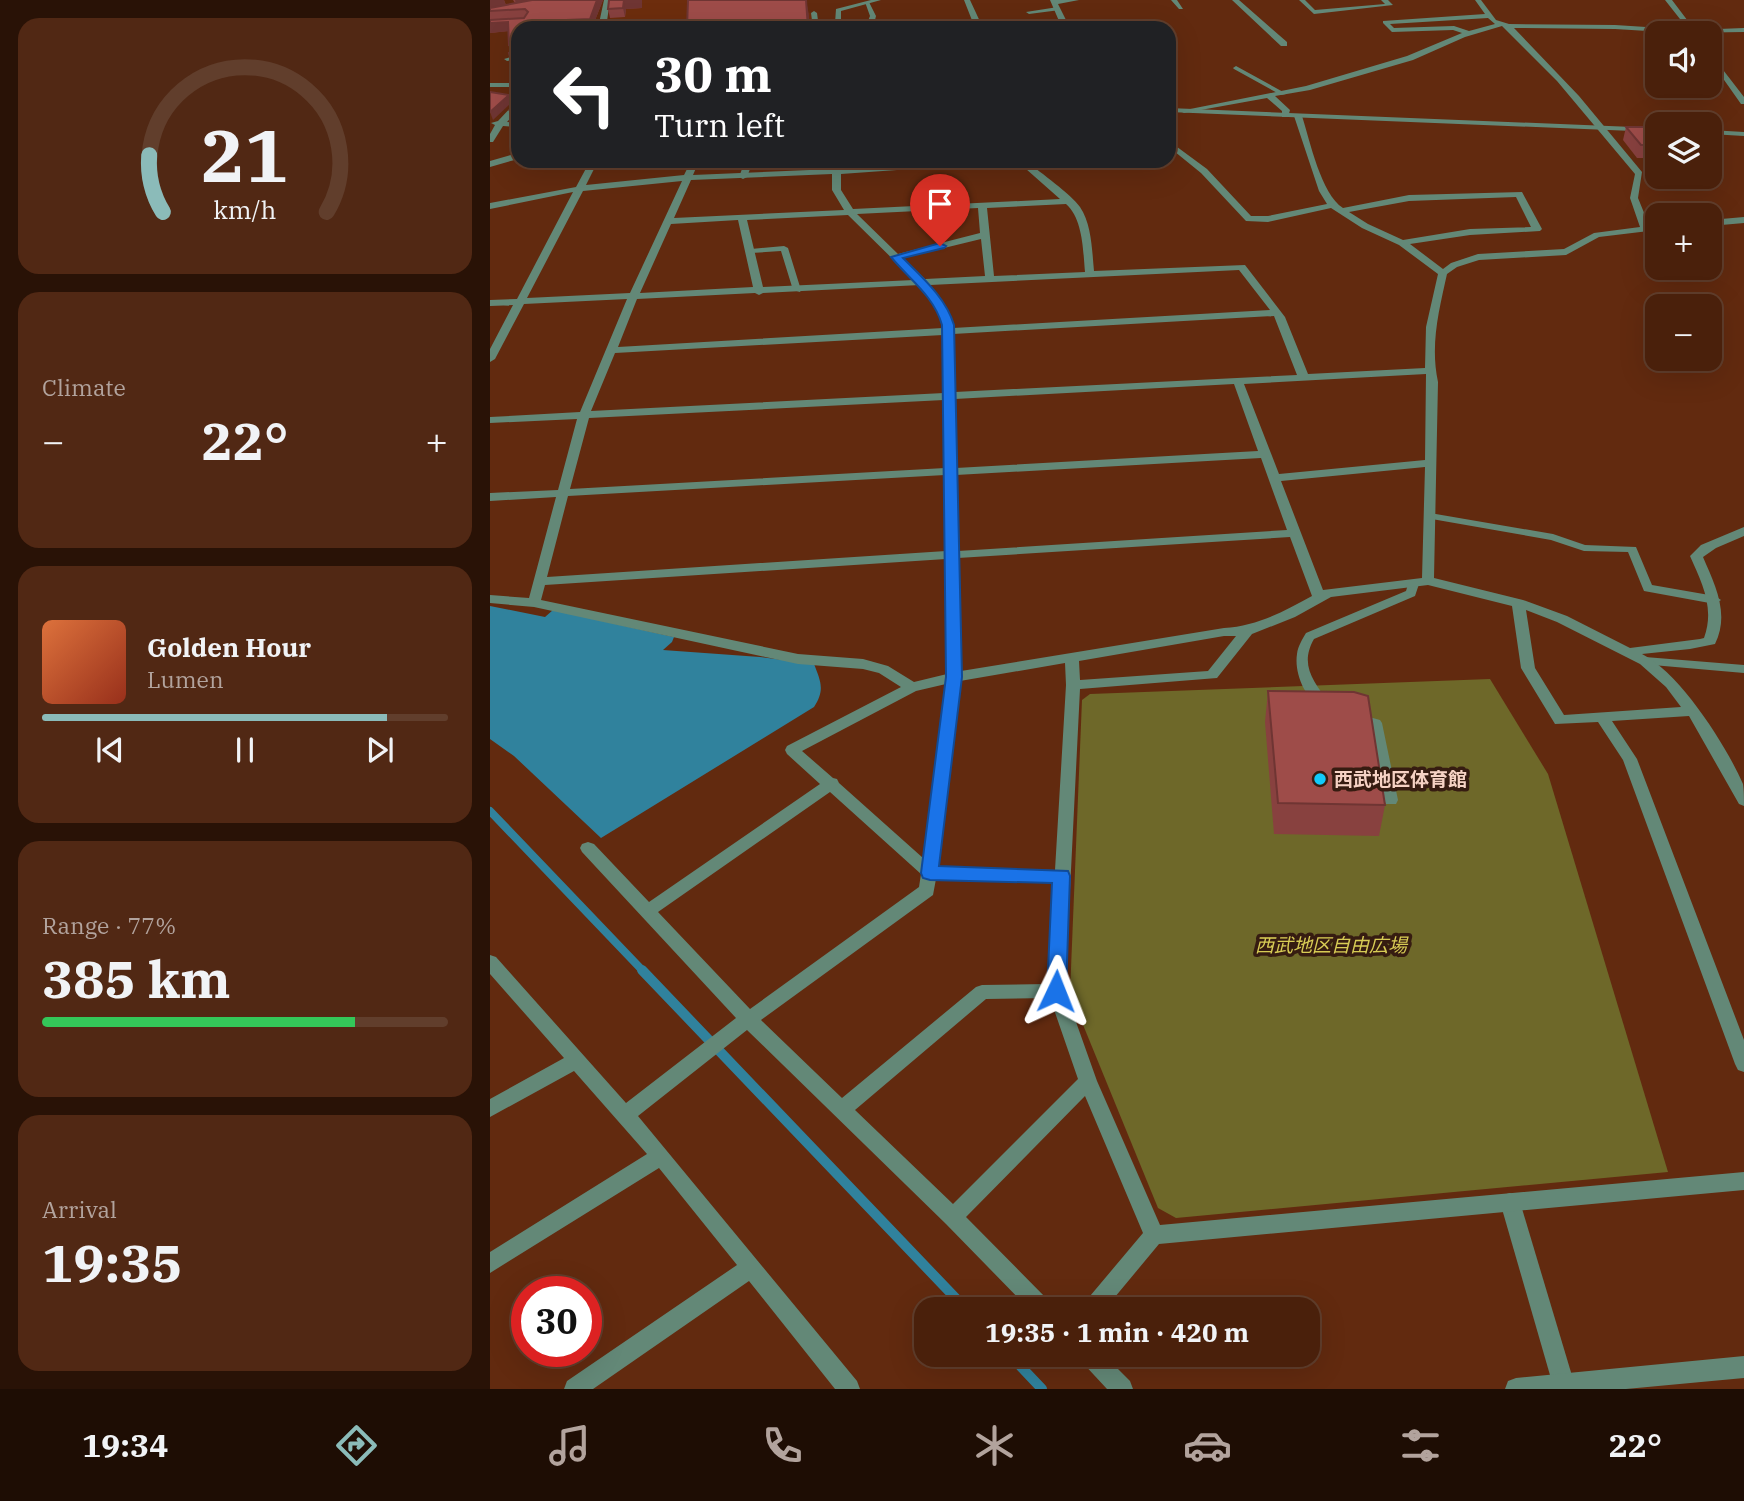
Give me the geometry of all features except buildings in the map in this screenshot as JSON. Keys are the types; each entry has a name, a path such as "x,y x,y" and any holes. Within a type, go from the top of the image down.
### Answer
{"street":[{"path":"603,21 607,0"},
{"path":"967,0 977,21"},
{"path":"1063,21 1055,4 1076,0"},
{"path":"1235,0 1284,44"},
{"path":"1421,583 1430,516 1433,382 1429,371 1430,343 1443,272 1454,265 1478,257 1566,251 1589,237 1645,228 1634,198 1639,174 1604,128 1552,69 1505,25 1490,16 1478,0"},
{"path":"1668,0 1684,21"},
{"path":"867,3 873,16 871,21"},
{"path":"1469,33 1454,28 1392,30 1385,22 1490,16"},
{"path":"1184,111 1283,94 1410,58 1469,33 1505,25 1645,29"},
{"path":"1722,31 1744,30"},
{"path":"1722,72 1744,102"},
{"path":"490,85 511,85"},
{"path":"1270,96 1286,110 1285,116"},
{"path":"1176,110 1645,130"},
{"path":"490,140 511,112"},
{"path":"1298,116 1322,191 1337,208 1402,243 1443,272"},
{"path":"490,123 511,125"},
{"path":"1722,133 1744,134"},
{"path":"1176,149 1204,171 1250,219 1268,219 1409,198 1519,194 1537,229 1470,232 1402,243"},
{"path":"490,163 511,158"},
{"path":"490,359 590,168"},
{"path":"534,603 584,415 633,297 692,168"},
{"path":"625,1115 699,1055 927,890 954,677 948,330 944,312 923,284 852,213 836,191 837,168"},
{"path":"490,206 578,189 638,181 837,174 903,168"},
{"path":"1030,168 1070,201 1084,223 1090,275"},
{"path":"668,221 1070,201"},
{"path":"982,206 989,280"},
{"path":"742,218 759,292"},
{"path":"1722,222 1744,220"},
{"path":"896,257 985,235"},
{"path":"490,303 1242,267 1278,313 1304,378"},
{"path":"611,350 1278,313"},
{"path":"490,420 1429,371"},
{"path":"1238,382 1319,598"},
{"path":"490,497 1265,454"},
{"path":"1274,478 1431,463"},
{"path":"1631,652 1646,647 1690,647 1710,640 1717,624 1715,600 1696,556 1700,551 1732,539 1744,531"},
{"path":"541,582 1295,533"},
{"path":"1061,876 930,873 792,750 912,687 1072,656 1224,632 1247,631 1290,614 1328,593 1421,583 1517,603 1562,619 1645,661 1671,684 1693,711 1744,800"},
{"path":"490,599 534,603 798,659 863,664 883,669 912,687"},
{"path":"1517,603 1528,668 1560,720 1693,711"},
{"path":"1073,685 1212,676 1247,631"},
{"path":"1072,656 1073,685 1056,991 1088,1081 1154,1235"},
{"path":"1602,717 1630,759 1744,1063"},
{"path":"648,911 832,783"},
{"path":"588,848 648,911 742,1024 841,1110 953,1217 1031,1297"},
{"path":"492,969 661,1156 849,1389"},
{"path":"841,1110 982,992 1056,991"},
{"path":"490,1110 577,1060"},
{"path":"953,1217 1088,1081"},
{"path":"490,1263 661,1156"},
{"path":"1102,1297 1154,1235 1744,1181"},
{"path":"1510,1202 1564,1387"},
{"path":"575,1389 750,1268"},
{"path":"1101,1367 1122,1389"},
{"path":"1516,1389 1564,1387 1744,1367"}],"lane":[{"path":"838,21 838,10 878,0"},
{"path":"1174,0 1181,8"},
{"path":"1302,0 1314,12 1390,5 1384,0"},
{"path":"1328,0 1338,10"},
{"path":"1029,12 1055,4"},
{"path":"814,13 815,21"},
{"path":"507,59 511,58"},
{"path":"1236,68 1283,94"},
{"path":"743,177 746,168"},
{"path":"751,251 784,248 797,290"},
{"path":"1430,516 1553,537 1584,548 1632,549 1648,588 1715,600"},
{"path":"1391,800 1376,723 1327,707 1314,696 1304,674 1301,657 1303,645 1310,636 1395,601 1411,593 1421,583"},
{"path":"1645,661 1744,669"}],"shaded area":[{"path":"612,0 797,0 799,11 812,13 813,21 610,21"}],"green space":[{"name":"西武地区自由広場","path":"1490,679 1548,774 1668,1172 1176,1218 1158,1208 1070,993 1082,700 1090,694"}],"water":[{"path":"490,606 545,617 553,610 674,637 663,650 814,664 820,681 820,696 814,707 601,838 514,756 490,739"}],"waterway":[{"path":"490,811 644,972"},
{"path":"642,970 955,1297"},
{"path":"1021,1367 1042,1389"}],"place":[{"name":"西武地区体育館","path":"1320,779"}],"route":[{"path":"940,246 896,257 923,284 944,312 948,325 954,677 930,873 1061,876 1056,991"}]}
